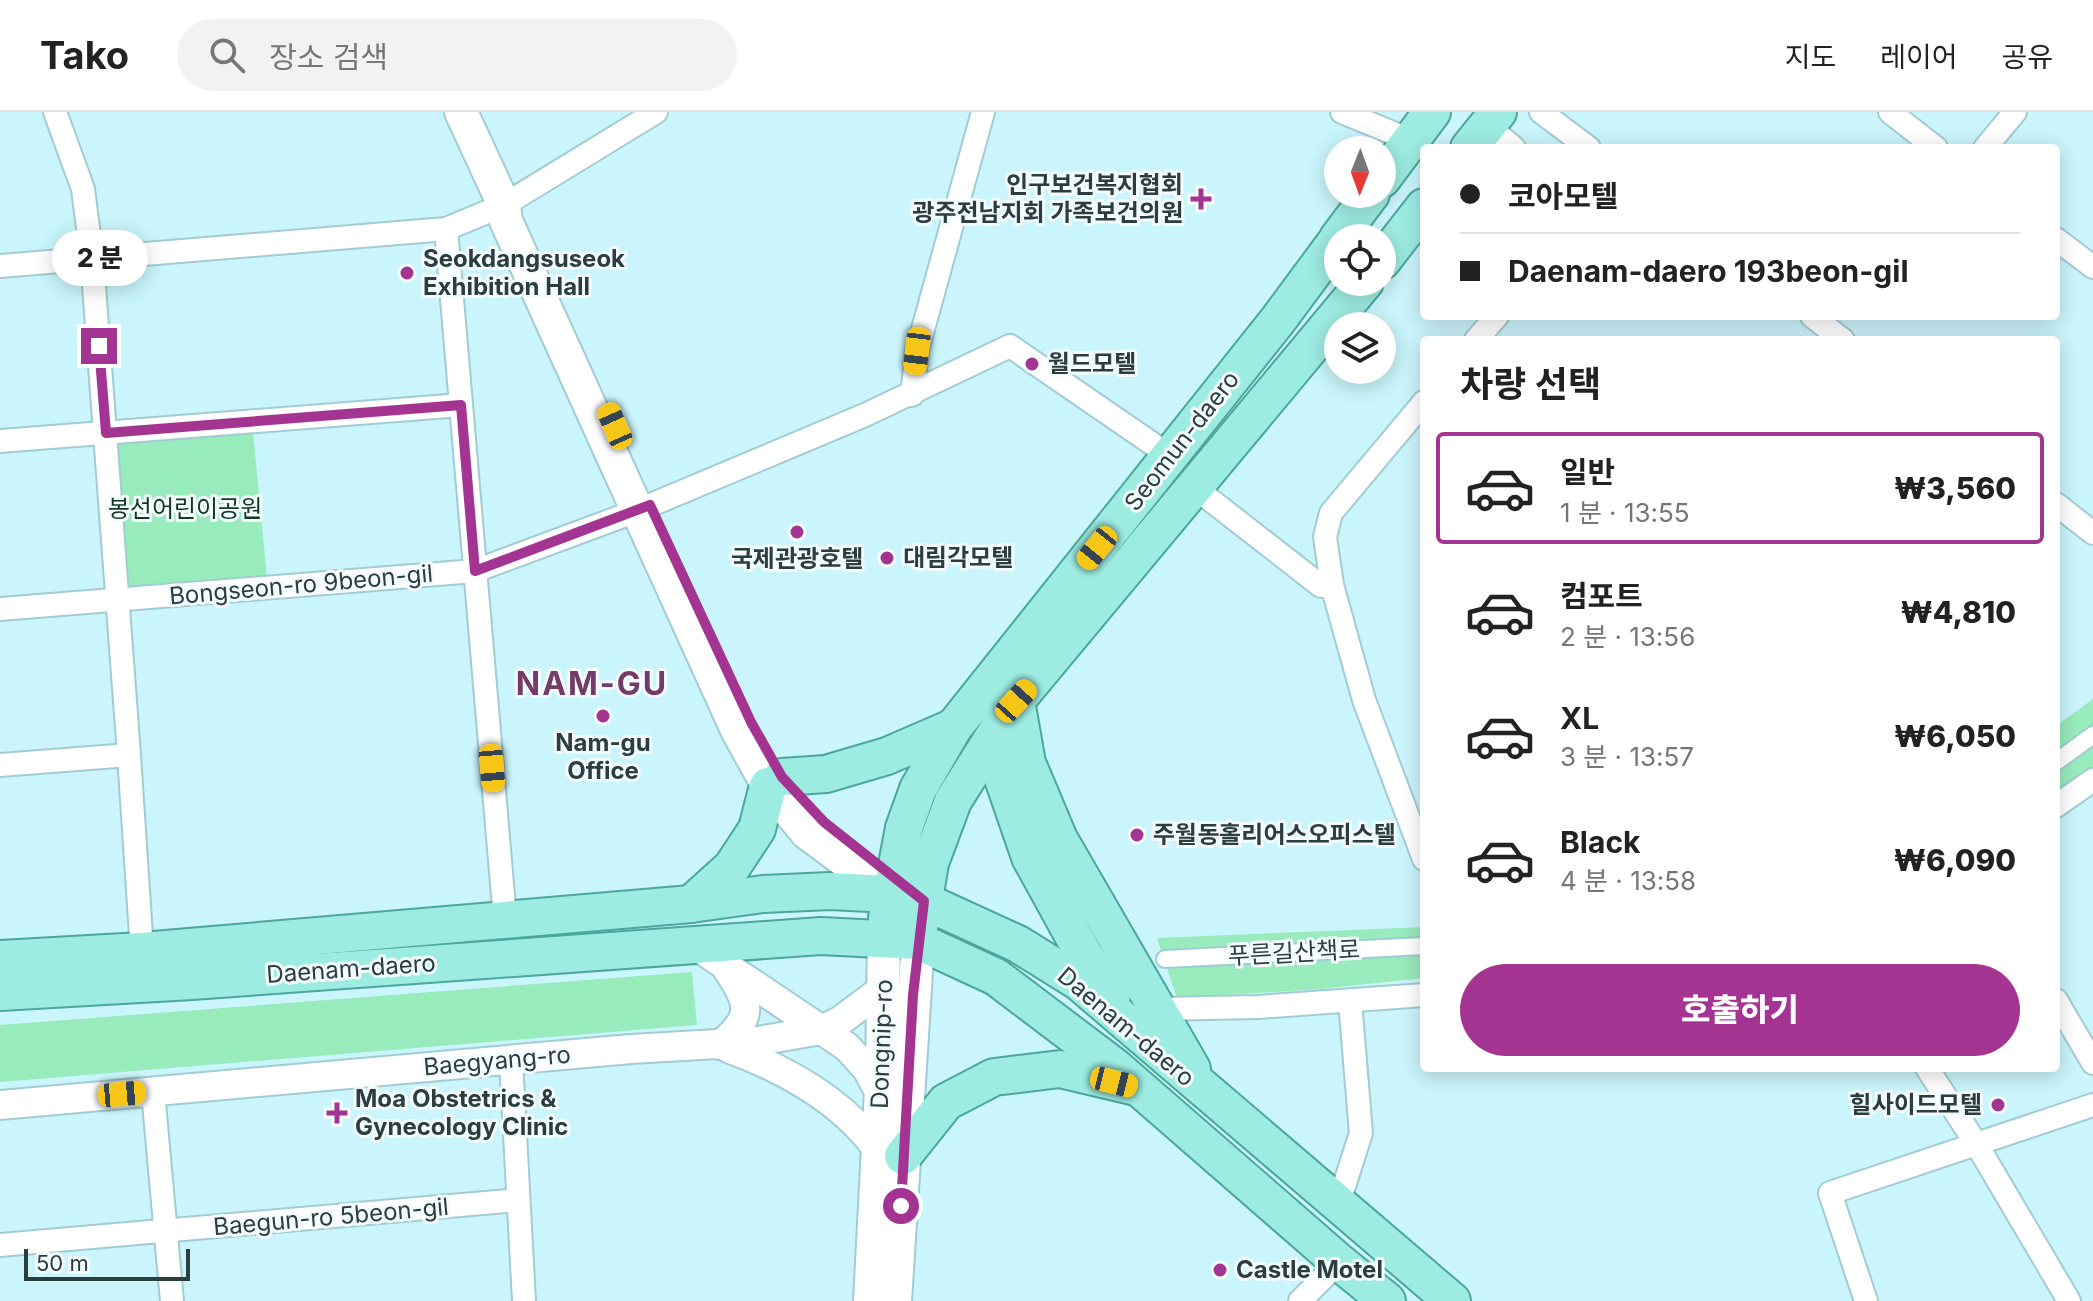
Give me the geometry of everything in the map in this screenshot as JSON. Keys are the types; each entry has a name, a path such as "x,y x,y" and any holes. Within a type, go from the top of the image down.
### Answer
{"main road":[{"path":"461,112 505,208 516,217 592,373 645,508 699,625 737,730 775,781 902,891"},
{"path":"1396,160 1432,112"},
{"path":"1396,243 1420,212"},
{"name":"Seomun-daero","path":"901,940 904,828 918,789 954,727 1324,256"},
{"name":"Seomun-daero","path":"902,891 930,863 953,801 1016,701 1353,296"},
{"path":"1016,701 1027,763 1059,839 1152,1026"},
{"path":"775,781 826,774 887,756 954,727"},
{"path":"997,732 1000,770 1030,857 1085,957 1152,1026"},
{"path":"691,904 732,867 757,829 775,781"},
{"name":"Daenam-daero","path":"0,959 142,951 776,894 902,891 1018,944 1152,1026 1205,1091 1452,1301"},
{"path":"691,904 713,906 720,913 721,933 707,951"},
{"name":"Daenam-daero","path":"0,992 707,951 821,936 901,940 996,977 1026,997 1141,1089 1387,1301"},
{"name":"Dongnip-ro","path":"870,1301 891,1153 881,1095 884,988 901,940"},
{"name":"Dongnip-ro","path":"895,1301 891,1153 901,940"},
{"path":"891,1153 946,1102 994,1077 1060,1069 1141,1089"}],"street":[{"path":"55,112 83,189 92,259 142,951"},
{"path":"0,266 446,229 505,208 656,112"},
{"path":"912,395 917,351 983,112"},
{"path":"1342,112 1410,140"},
{"path":"1541,112 1584,144"},
{"path":"1890,112 1931,144"},
{"path":"1988,144 2015,112"},
{"path":"1485,128 1508,144"},
{"path":"446,229 505,919"},
{"path":"2060,242 2093,267"},
{"path":"1480,336 1494,320"},
{"path":"1821,320 1842,330"},
{"name":"Bongseon-ro 9beon-gil","path":"0,609 475,571 645,508 912,395 1010,346 1170,456"},
{"path":"0,441 461,405"},
{"path":"1420,407 1331,513 1325,537 1332,585 1364,700 1420,848"},
{"path":"1195,488 1321,586 1332,585"},
{"path":"2060,507 2093,533"},
{"path":"2060,759 2093,735"},
{"path":"0,765 129,755"},
{"path":"2060,803 2093,780"},
{"name":"푸른길산책로","path":"1165,959 1420,946"},
{"path":"707,951 847,1047 867,1069 881,1095"},
{"path":"707,951 741,989 746,1011 739,1029 720,1045"},
{"name":"Baegyang-ro","path":"0,1105 784,1038 821,1030 840,1021 884,988"},
{"path":"1152,1026 1258,1007 1420,995"},
{"path":"1338,1205 1361,1133 1350,1001"},
{"path":"2060,1007 2093,1063"},
{"name":"Dongnip-ro","path":"720,1045 758,1059 818,1094 841,1109 891,1153"},
{"path":"511,1060 524,1301"},
{"path":"1930,1072 1977,1145 2069,1301"},
{"path":"153,1092 172,1301"},
{"path":"1866,1301 1830,1193 2093,1105"},
{"name":"Baegun-ro 5beon-gil","path":"0,1245 518,1200"},
{"path":"1300,1301 1339,1262"}],"green space":[{"name":"봉선어린이공원","path":"252,421 268,588 116,600 106,433"},
{"path":"2093,699 2093,770 2060,794 2060,723"},
{"path":"1420,927 1420,978 1320,989 1177,998 1157,938"},
{"path":"692,972 697,1025 0,1082 0,1025"}],"place":[{"name":"인구보건복지협회 광주전남지회 가족보건의원","path":"1201,199"},
{"name":"Seokdangsuseok Exhibition Hall","path":"407,273"},
{"name":"월드모텔","path":"1032,364"},
{"name":"국제관광호텔","path":"797,532"},
{"name":"대림각모텔","path":"887,558"},
{"name":"Nam-gu Office","path":"603,716"},
{"name":"주월동홀리어스오피스텔","path":"1137,835"},
{"name":"힐사이드모텔","path":"1998,1105"},
{"name":"Moa Obstetrics & Gynecology Clinic","path":"337,1113"},
{"name":"Castle Motel","path":"1220,1270"}],"district":[{"name":"NAM-GU","path":"592,684"}],"route":[{"path":"99,346 106,433 461,405 475,571 650,505 751,722 782,777 824,822 924,901 913,995 901,1206"}]}
